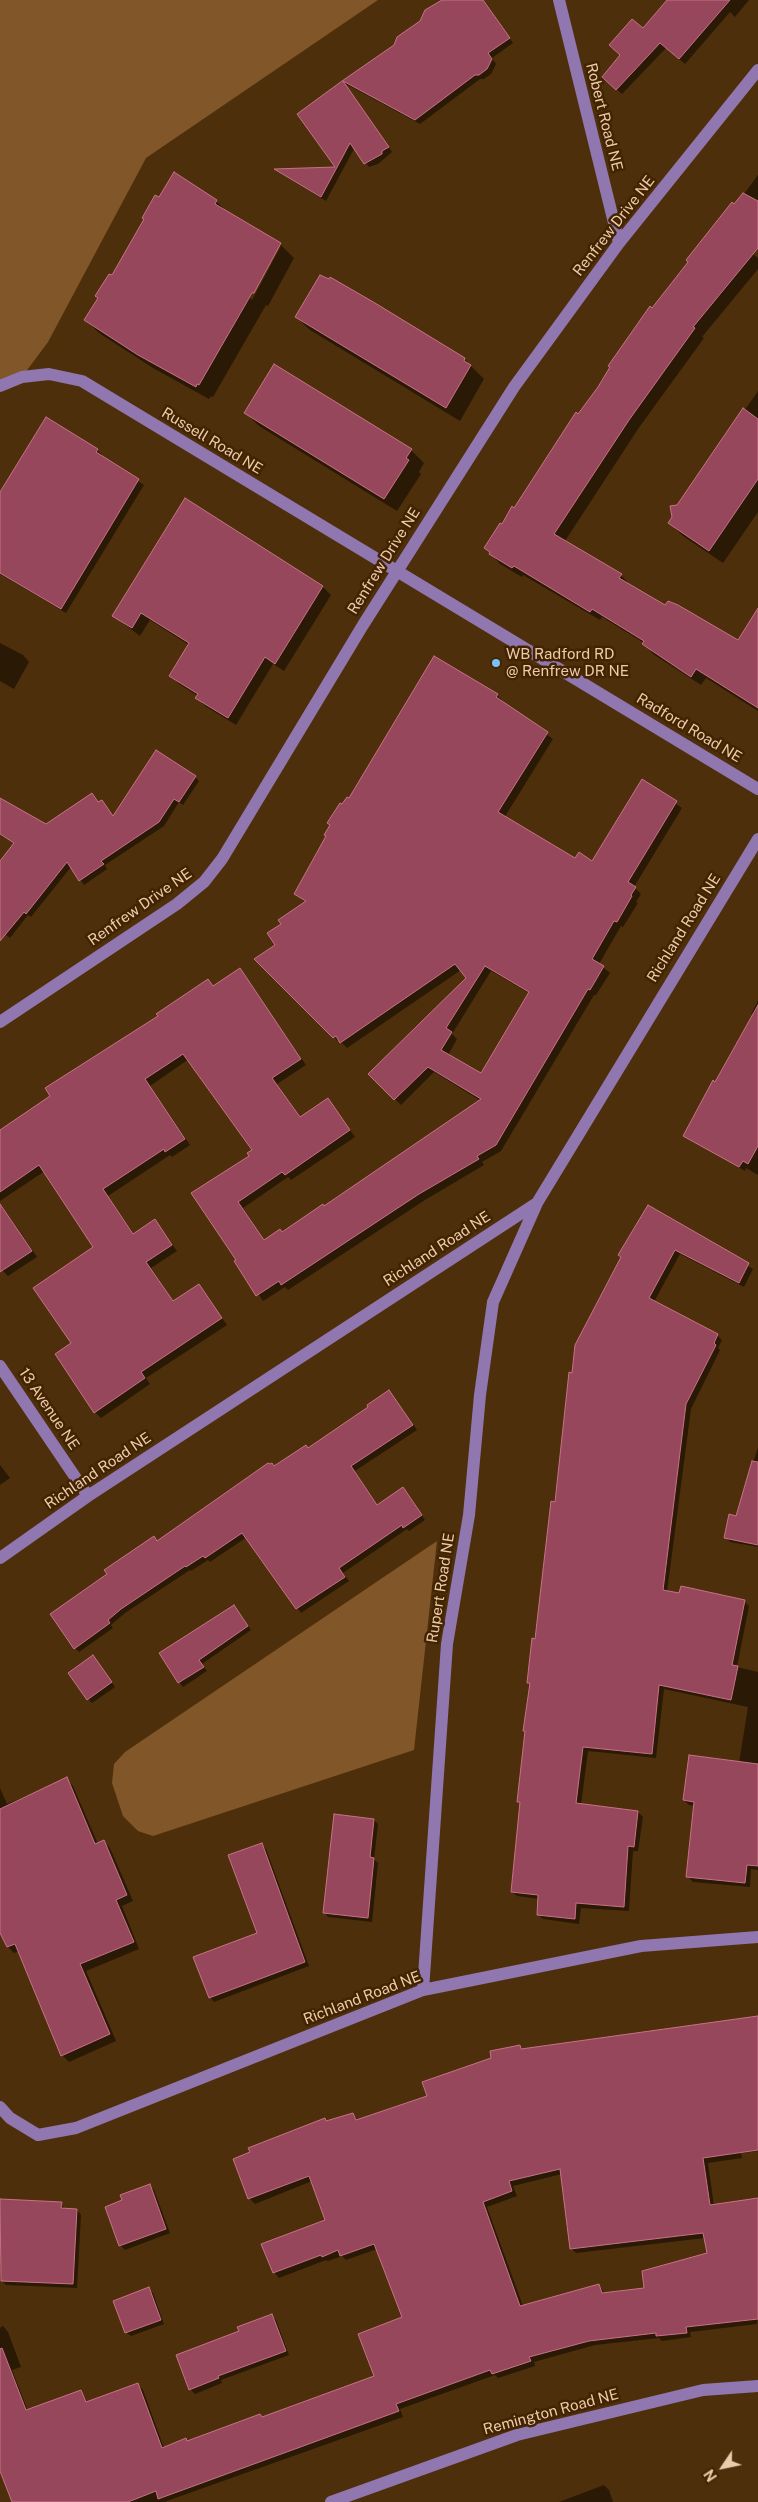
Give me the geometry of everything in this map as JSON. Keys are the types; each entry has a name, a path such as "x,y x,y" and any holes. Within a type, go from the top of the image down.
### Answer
{"street":[{"name":"Robert Road NE","path":"559,0 619,242"},
{"name":"Renfrew Drive NE","path":"0,1022 177,904 204,882 222,859 363,625 514,387 619,242 758,70"},
{"name":"Russell Road NE","path":"0,386 22,377 49,374 82,381 398,572"},
{"name":"Radford Road NE","path":"398,572 758,789"},
{"name":"Richland Road NE","path":"0,1558 88,1496 537,1202 758,839"},
{"name":"Rupert Road NE","path":"423,1990 447,1644 469,1515 480,1395 493,1302 537,1202"},
{"name":"13 Avenue NE","path":"0,1366 88,1496"},
{"name":"Richland Road NE","path":"0,2107 10,2118 38,2135 76,2128 423,1990 641,1946 758,1938"},
{"name":"Remington Road NE","path":"331,2502 517,2435 703,2390 758,2386"}],"shaded area":[{"path":"0,0 378,0 146,158 48,342 22,377 0,386"},
{"path":"437,1541 414,1750 153,1836 138,1831 123,1816 112,1783 114,1764 125,1752"}],"building":[{"path":"442,0 483,0 510,38 488,53 492,59 487,69 479,75 475,75 415,120 343,81 389,147 382,151 382,154 364,164 350,143 321,197 274,169 335,167 297,114 342,81 394,45 397,37 420,21 425,10"},
{"path":"667,0 730,0 679,59 660,43 616,90 602,77 620,55 609,45 632,19 643,28"},
{"path":"174,172 217,200 215,204 281,243 254,293 252,293 199,385 197,384 196,387 138,355 84,320 98,298 95,296 109,274 112,275 144,219 142,218 155,195 159,197"},
{"path":"743,193 758,201 758,248 693,327 695,328 629,420 554,534 622,574 619,578 665,605 668,601 678,605 738,640 758,608 758,708 696,669 691,677 642,644 644,641 592,609 590,612 514,566 512,568 489,554 490,552 484,548 500,523 502,524 512,506 514,508 576,412 578,414 598,387 610,367 608,366 650,306 652,308 688,262 686,260 732,202 734,204"},
{"path":"320,275 329,279 330,277 465,358 464,361 471,365 446,408 295,317"},
{"path":"274,364 412,449 406,458 409,460 384,499 244,413"},
{"path":"743,408 758,419 758,479 709,551 668,523 672,517 670,506 677,505"},
{"path":"46,417 98,449 96,452 139,479 61,609 0,573 0,492"},
{"path":"185,498 323,586 275,664 265,657 228,718 195,698 198,694 169,676 189,643 141,613 132,628 112,616"},
{"path":"434,656 498,694 496,697 548,732 498,812 575,858 579,852 592,861 642,779 677,801 628,882 636,887 632,896 617,922 614,921 592,959 604,966 590,990 588,989 496,1145 477,1156 479,1159 419,1194 281,1285 279,1281 256,1296 234,1261 236,1260 191,1193 249,1156 247,1153 252,1150 183,1054 145,1079 185,1139 165,1152 164,1149 103,1189 133,1234 155,1219 172,1245 146,1262 173,1301 199,1284 222,1318 141,1372 145,1378 94,1413 55,1354 71,1343 33,1288 93,1247 39,1165 0,1192 0,1130 50,1096 45,1088 158,1016 156,1014 208,979 213,986 240,968 301,1059 272,1078 300,1117 328,1098 350,1130 285,1175 282,1172 238,1202 264,1240 280,1229 282,1232 323,1204 324,1206 481,1099 428,1067 394,1100 368,1074 466,978 455,964 340,1043 336,1036 333,1038 254,959 275,945 267,933 281,924 278,920 306,901 294,894 326,836 324,835 330,825 327,823 340,803 342,804 347,797 349,798","holes":["485,966 529,992 481,1073 441,1050 452,1032 446,1028"]},
{"path":"156,750 196,776 179,802 174,799 159,822 101,861 104,864 79,881 67,862 26,914 24,912 0,941 0,861 14,843 0,834 0,798 46,824 92,793 98,802 102,800 113,816"},
{"path":"758,1005 758,1146 748,1164 743,1161 739,1167 683,1136 713,1080 715,1082"},
{"path":"0,1204 32,1251 0,1272"},
{"path":"648,1205 749,1263 739,1283 675,1250 649,1298 718,1334 714,1343 716,1345 686,1404 663,1590 679,1593 681,1586 745,1600 732,1665 738,1666 731,1700 659,1685 652,1754 583,1747 576,1803 638,1811 634,1847 628,1846 624,1907 576,1903 575,1919 537,1915 538,1895 511,1892 520,1802 517,1802 525,1731 523,1731 530,1683 527,1683 532,1638 535,1639 551,1501 555,1502 569,1372 572,1373 575,1345 621,1257 618,1255"},
{"path":"389,1390 413,1425 351,1466 377,1505 403,1487 422,1515 403,1528 402,1525 339,1568 345,1577 296,1609 242,1533 205,1558 203,1556 185,1566 121,1609 108,1620 110,1623 74,1649 50,1614 107,1574 104,1570 154,1536 157,1541 268,1463 272,1463 274,1466 306,1445 308,1448 368,1407 367,1405"},
{"path":"752,1461 758,1462 758,1545 724,1538 729,1514 736,1516"},
{"path":"234,1605 248,1626 199,1660 204,1667 178,1683 159,1653"},
{"path":"93,1655 112,1682 87,1700 68,1673"},
{"path":"689,1755 758,1764 758,1866 747,1865 745,1883 686,1877 694,1802 683,1800"},
{"path":"67,1777 95,1844 104,1840 127,1895 116,1900 134,1942 80,1964 110,2034 61,2056 15,1944 7,1947 0,1933 0,1809"},
{"path":"334,1814 374,1819 370,1857 374,1858 368,1918 323,1913"},
{"path":"262,1843 305,1962 209,1998 193,1957 257,1933 228,1855"},
{"path":"758,2016 758,2150 703,2158 710,2205 758,2198 758,2319 686,2327 687,2333 656,2336 656,2333 589,2341 529,2357 531,2361 492,2374 490,2370 396,2404 399,2411 158,2499 156,2491 128,2502 12,2502 0,2471 0,2349 2,2348 26,2410 81,2390 86,2402 138,2383 162,2448 186,2438 187,2441 260,2414 262,2417 374,2376 358,2334 402,2317 374,2244 340,2256 338,2250 273,2273 261,2244 325,2220 309,2176 248,2199 233,2159 250,2152 248,2148 325,2118 326,2121 353,2113 356,2120 427,2096 422,2082 491,2058 490,2051 520,2045 521,2049","holes":["560,2169 570,2249 703,2233 707,2253 642,2271 644,2288 602,2293 599,2284 520,2306 483,2202 512,2191 509,2181"]},
{"path":"150,2184 166,2229 119,2246 105,2207 122,2200 120,2195"},
{"path":"0,2199 62,2202 61,2208 77,2209 73,2284 1,2281"},
{"path":"149,2287 161,2320 125,2333 113,2301"},
{"path":"272,2314 286,2351 218,2376 219,2378 189,2390 176,2355 239,2331 237,2327"}],"place":[{"name":"WB Radford RD @ Renfrew DR NE","path":"496,663"}]}
